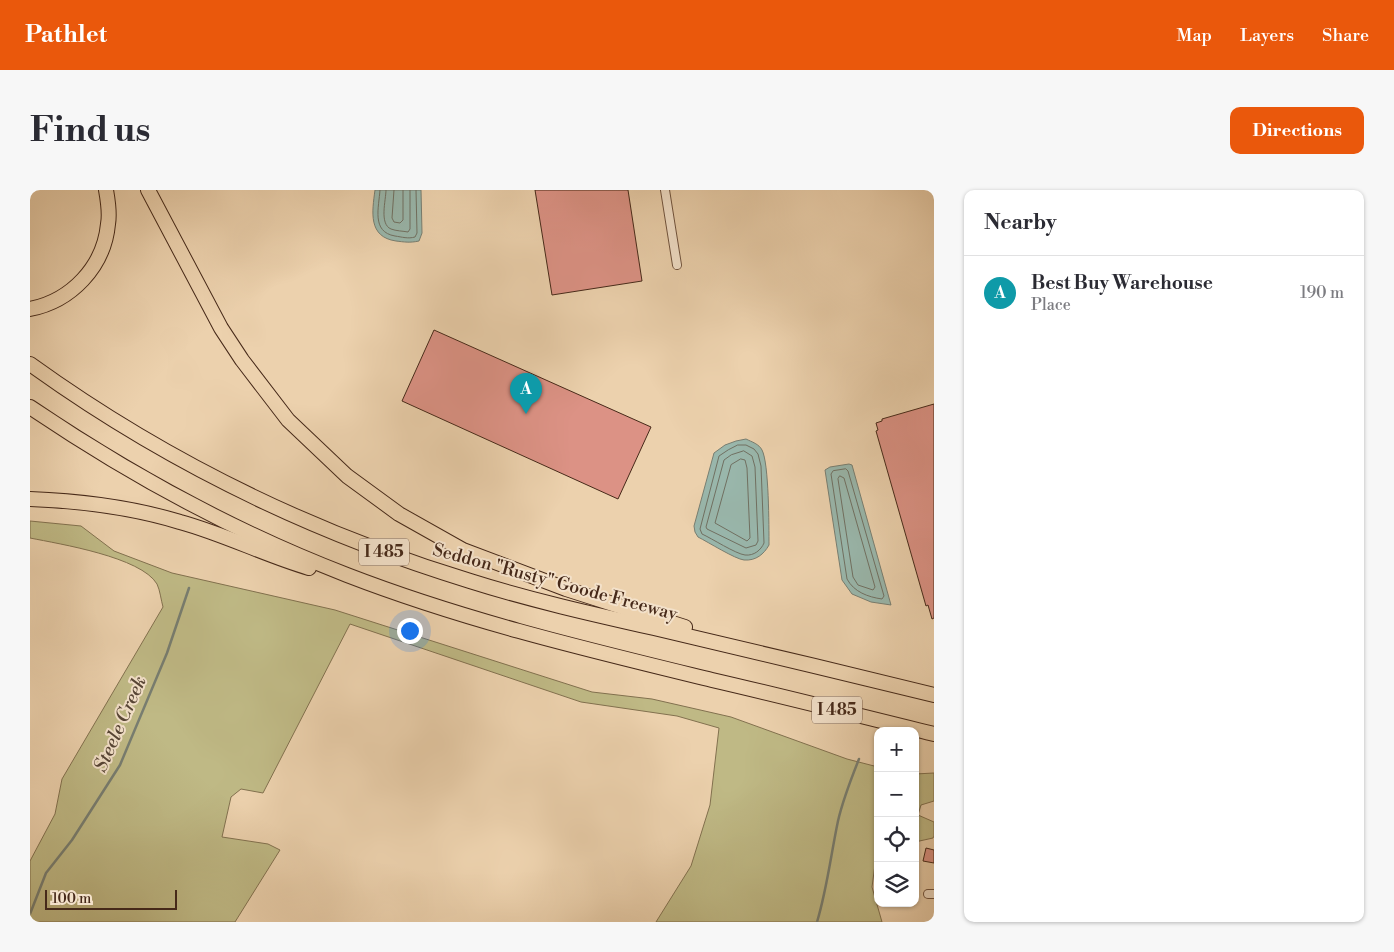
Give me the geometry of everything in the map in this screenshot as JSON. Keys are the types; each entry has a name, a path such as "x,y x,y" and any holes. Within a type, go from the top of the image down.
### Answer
{"highway":[{"path":"30,309 67,294 92,269 107,235 109,212 106,190"},
{"path":"148,190 221,328 242,360 294,425 347,476 378,500 442,539 509,569 771,656"},
{"name":"Seddon \"Rusty\" Goode Freeway","path":"30,364 126,428 191,464 253,496 329,531 398,557 471,582 558,605 934,695"},
{"name":"I 485","path":"30,407 126,468 222,521 347,575 435,606 607,654 934,734"},
{"path":"30,499 102,505 173,520 215,533 275,558 435,606"}],"street":[{"path":"665,190 677,265"}],"shaded area":[{"path":"30,521 81,526 114,551 172,573 335,610 592,692 652,699 731,717 847,759 874,766 874,872 872,887 874,907 878,907 882,922 656,922 691,866 710,805 719,728 677,716 581,702 350,624 263,793 241,789 231,797 222,837 268,844 280,850 235,922 30,922 30,861 55,814 62,779 163,607 157,584 135,566 99,553 30,538"},
{"path":"934,773 934,801 921,805 919,812 919,774"},
{"path":"919,815 934,822 933,838 919,841"}],"water":[{"path":"375,190 421,190 422,233 419,241 396,241 387,239 380,234 376,229 373,215"},
{"path":"746,439 759,446 764,457 769,510 769,545 759,556 744,560 734,557 698,537 694,526 714,453 725,445"},
{"path":"852,465 891,605 871,602 852,594 842,580 825,470 830,467"}],"building":[{"path":"535,190 628,190 642,281 552,295"},
{"path":"434,330 651,427 618,499 402,401"},
{"path":"934,404 934,618 932,619 928,605 926,606 876,431 878,430 876,423 882,421 882,419"},
{"path":"926,848 934,850 934,863 923,861"}],"waterway":[{"name":"Steele Creek","path":"30,914 46,873 72,840 120,765 167,653 189,588"},
{"path":"817,922 840,813 859,759"}],"place":[{"name":"Best Buy Warehouse","path":"526,414"}]}
